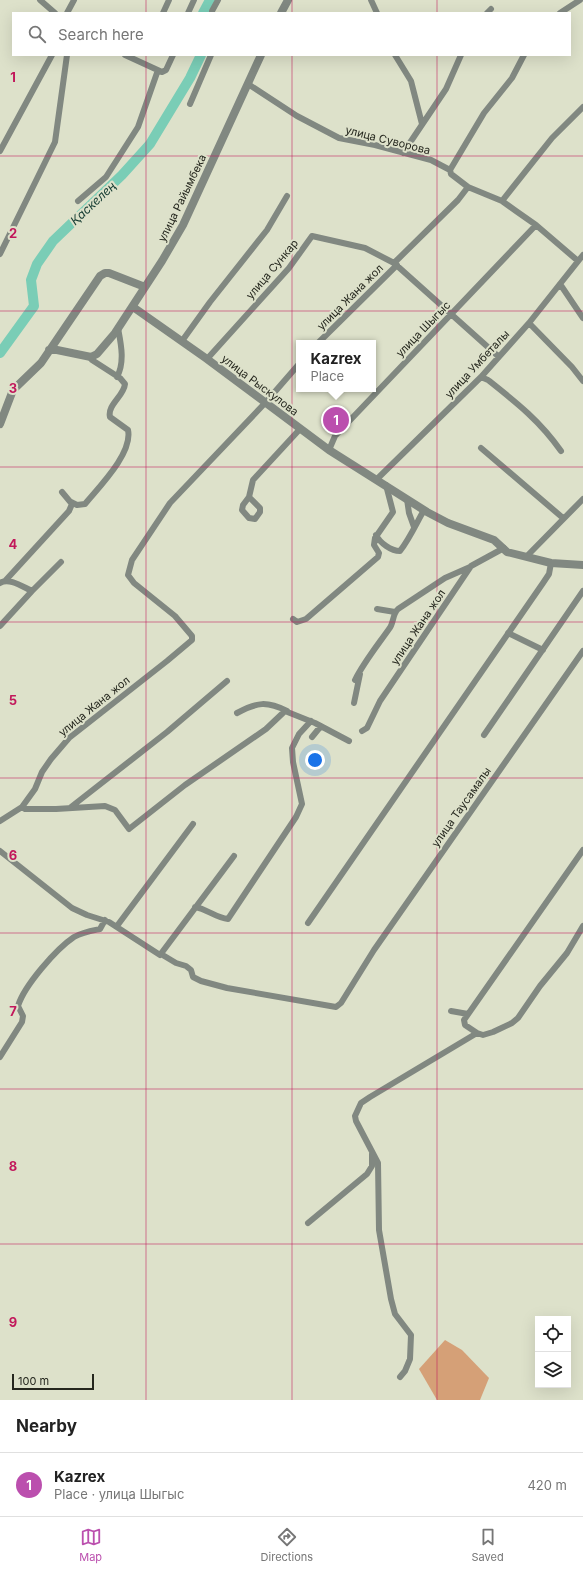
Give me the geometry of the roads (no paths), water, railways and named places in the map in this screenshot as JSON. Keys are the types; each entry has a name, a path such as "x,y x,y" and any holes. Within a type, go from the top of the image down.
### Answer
{"street":[{"path":"40,0 54,12"},
{"path":"68,12 74,0"},
{"path":"163,12 168,0"},
{"path":"188,12 194,0"},
{"path":"212,12 218,0"},
{"path":"282,12 288,0"},
{"path":"371,0 377,12"},
{"path":"562,12 580,0"},
{"path":"0,151 51,56"},
{"path":"0,254 55,142 66,56"},
{"path":"127,56 158,70 166,70 173,56"},
{"path":"138,61 141,56"},
{"path":"190,104 211,56"},
{"name":"улица Райымбека","path":"145,287 183,225 261,56"},
{"path":"396,56 411,81 422,124"},
{"path":"403,153 446,89 461,56"},
{"path":"450,170 484,113 512,78 522,56"},
{"path":"78,201 106,177 138,127 158,70"},
{"name":"улица Суворова","path":"248,84 297,116 339,138 375,145 431,160 450,170 451,174 468,187 502,202 536,224 578,261"},
{"path":"502,202 552,138 583,107"},
{"name":"улица Жана жол","path":"321,340 458,200 468,187"},
{"path":"182,341 210,302 267,230 287,196"},
{"name":"улица Шыгыс","path":"329,450 335,436 536,224"},
{"name":"улица Сункар","path":"207,359 289,268 312,236 365,248 395,264 499,357"},
{"name":"улица Умбеталы","path":"376,480 481,377 529,323 583,254"},
{"path":"0,424 13,390 40,363 100,276 105,273 145,287 118,328 97,354 90,357"},
{"path":"560,284 583,318"},
{"name":"улица Рыскулова","path":"133,307 266,402 329,450 424,510 448,523 490,539 504,548 507,552 551,562 583,565"},
{"path":"529,323 572,367 583,381"},
{"path":"118,328 122,354 118,377"},
{"path":"49,350 57,350 90,357 92,360 118,377 125,384 125,388 111,408 109,414 110,417 128,430 129,435 127,446 108,477 85,504 77,505 71,502 62,492"},
{"name":"улица Жана жол","path":"22,807 35,789 42,772 69,738 192,640 192,636 175,616 134,583 128,575 129,567 160,515 170,503 266,402 296,367"},
{"path":"481,377 488,380 528,412 544,427 561,451"},
{"path":"249,497 250,486 255,476 300,429"},
{"path":"481,448 564,518"},
{"path":"293,619 297,622 306,619 378,557 379,552 374,545 376,535 393,512 386,485"},
{"path":"527,556 583,498"},
{"path":"407,499 409,513 414,527"},
{"path":"32,591 2,582 69,511 72,507 71,502"},
{"path":"376,535 381,542 389,548 400,551 412,535 414,527 424,510"},
{"name":"улица Жана жол","path":"362,731 367,728 380,701 471,566 504,548"},
{"path":"0,626 61,562"},
{"path":"308,923 543,583 549,574 551,562"},
{"path":"355,680 378,642 390,628 393,614 445,578 471,566"},
{"path":"484,735 583,591"},
{"path":"377,609 393,614"},
{"path":"508,633 543,650"},
{"name":"улица Таусамалы","path":"0,851 72,908 87,915 106,920 117,926 160,956 161,954 176,964 186,966 191,970 193,977 201,981 227,988 334,1007 341,1003 358,975 453,835 583,651"},
{"path":"354,703 360,670"},
{"path":"71,808 167,732 227,681"},
{"path":"237,713 252,705 263,704 276,706 311,721 349,741"},
{"path":"0,822 22,807 24,809 35,809 105,806 112,808 129,829 185,785 266,729 283,712 287,711"},
{"path":"195,907 228,919 301,809 302,804 293,762 292,748 299,734 311,721"},
{"path":"312,738 321,726"},
{"path":"117,926 194,824"},
{"path":"583,850 463,1022 483,1035 512,1023 518,1018 540,986 567,953 583,926"},
{"path":"161,954 234,856"},
{"path":"0,1057 22,1022 23,1016 18,1006 20,998 30,983 57,952 73,938 87,931 100,929 106,920"},
{"path":"451,1011 468,1014"},
{"path":"400,1377 405,1371 410,1359 411,1336 395,1314 391,1299 380,1230 378,1163 354,1116 361,1103 394,1081 478,1033"},
{"path":"308,1223 367,1174 372,1166 372,1152"}],"waterway":[{"name":"Қаскелең","path":"204,12 210,0"},
{"name":"Қаскелең","path":"0,353 34,306 31,280 37,264 53,241 122,175 150,144 190,78 201,56"}],"place":[{"name":"Kazrex","path":"336,420"}]}
